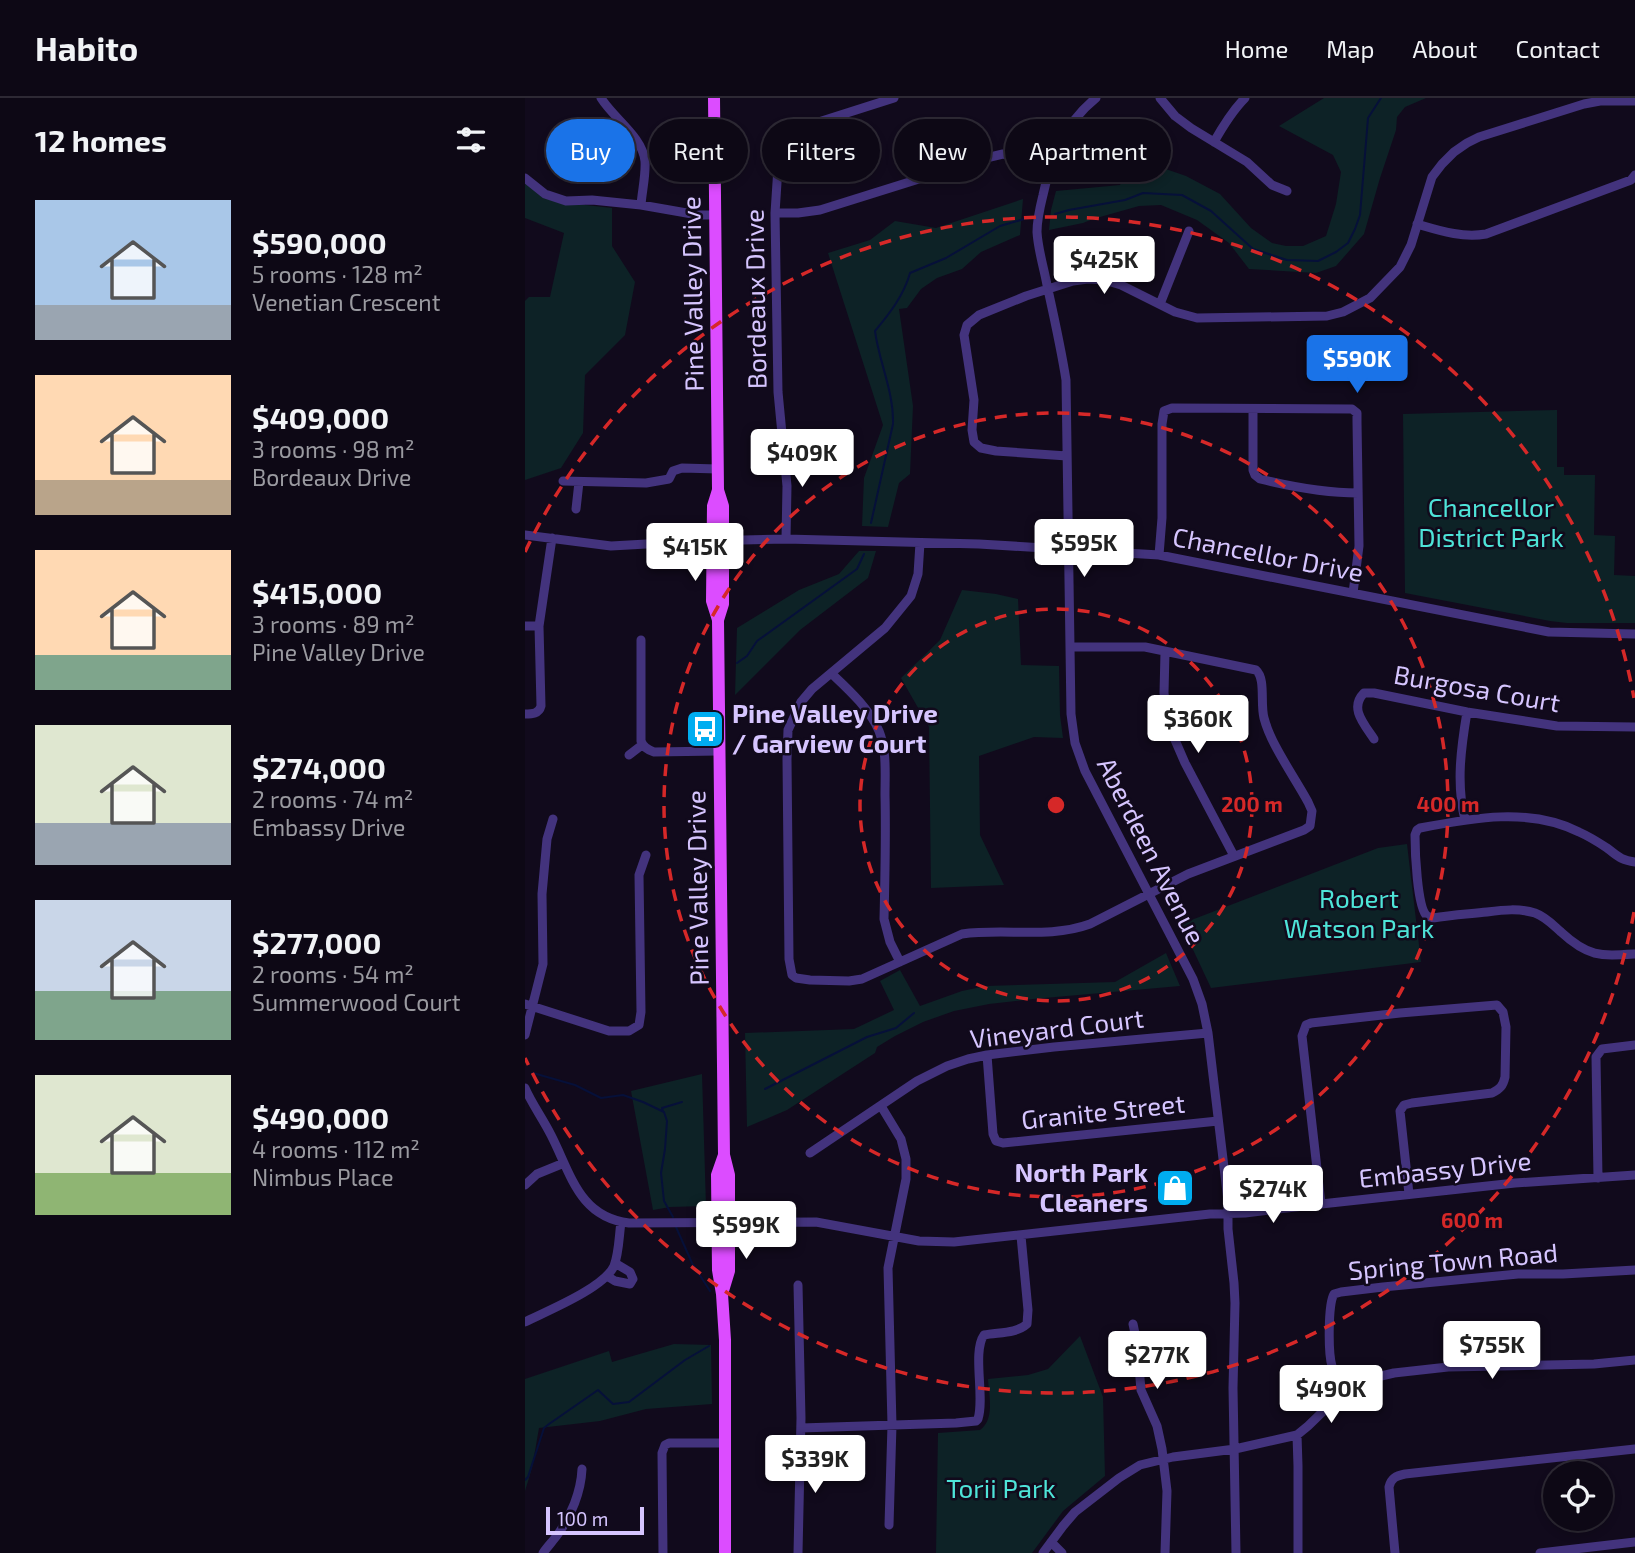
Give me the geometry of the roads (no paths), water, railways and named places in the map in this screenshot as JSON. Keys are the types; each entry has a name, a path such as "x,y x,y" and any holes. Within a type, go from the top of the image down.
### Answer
{"main road":[{"name":"Pine Valley Drive","path":"713,98 718,469 718,490 713,506 723,604 718,620 725,1155 717,1175 723,1222 717,1270 722,1294 725,1340 725,1553"}],"street":[{"path":"601,98 607,109 636,138 641,147 645,169 641,205"},
{"name":"Bordeaux Drive","path":"786,539 787,486 778,392 775,213 780,137 785,133 894,98"},
{"path":"1160,98 1175,116 1247,162 1272,185 1287,191"},
{"path":"1214,142 1231,113 1245,98"},
{"name":"Aberdeen Avenue","path":"1074,119 1094,99"},
{"path":"1067,456 996,451 981,448 974,442 974,400 964,335 967,325 979,314 1013,300 1073,281 1088,279 1121,285 1175,312 1197,318 1327,316 1343,312 1370,298 1400,267 1411,245 1435,173 1467,143 1584,104 1635,101"},
{"path":"775,213 798,214 820,210 1005,154"},
{"path":"1417,224 1457,235 1486,234 1631,180 1635,175"},
{"path":"525,178 545,194 566,201 592,200 714,215"},
{"name":"Aberdeen Avenue","path":"1046,182 1037,234 1066,380 1071,714 1080,760 1192,979 1202,1003 1208,1033 1225,1174 1235,1303 1233,1388 1236,1553"},
{"path":"1160,304 1189,232"},
{"path":"1159,555 1164,411 1173,408 1352,408 1357,413 1359,545 1353,593"},
{"path":"1252,409 1255,475 1261,479 1312,490 1358,493"},
{"path":"783,439 829,435"},
{"path":"563,481 655,482 669,479 673,471 682,468 718,469"},
{"path":"576,509 579,482"},
{"name":"Chancellor Drive","path":"525,535 611,545 786,539 1069,549 1159,555 1549,632 1635,634"},
{"path":"525,714 535,713 541,706 539,626 552,538"},
{"path":"920,543 918,574 911,596 885,628 801,702 787,737 790,970 796,978 849,981 873,975 962,934 1059,932 1078,928 1200,869 1310,826 1312,811 1268,731 1261,703 1261,674 1256,670 1136,647 1070,647"},
{"path":"525,626 539,626"},
{"path":"641,640 639,702 642,744 654,752 719,751"},
{"path":"1165,652 1164,693 1172,733 1234,856"},
{"path":"831,673 865,708 882,741 885,775 884,919 890,942 900,962"},
{"name":"Burgosa Court","path":"1374,739 1358,713 1358,702 1364,693 1557,726 1635,727"},
{"path":"1465,820 1459,780 1467,712"},
{"path":"629,755 642,744"},
{"path":"1635,862 1618,858 1579,831 1550,821 1517,816 1465,820 1420,828 1415,835 1419,891 1427,916 1433,918 1502,909 1527,911 1548,920 1576,945 1595,954 1635,954"},
{"path":"525,1035 529,1006 543,964 542,894 547,839 553,819"},
{"path":"529,1006 609,1031 629,1031 639,1026 639,875 646,855"},
{"path":"1321,1203 1302,1036 1306,1025 1400,1013 1497,1005 1503,1012 1506,1027 1505,1077 1499,1090 1412,1102 1404,1105 1400,1111 1409,1194"},
{"name":"Vineyard Court","path":"810,1153 917,1081 968,1059 1094,1043 1208,1033"},
{"path":"1598,1178 1597,1058 1602,1049 1635,1045"},
{"name":"Granite Street","path":"987,1055 993,1134 996,1141 1003,1143 1218,1121"},
{"path":"525,1088 577,1190 587,1204 605,1216 621,1222 615,1263 607,1276 589,1289 525,1322"},
{"path":"881,1106 901,1139 907,1159 906,1179 888,1268 892,1425 889,1525"},
{"path":"525,1185 537,1174 564,1163"},
{"name":"Embassy Drive","path":"621,1222 815,1222 919,1241 947,1242 1515,1183 1635,1175"},
{"path":"801,1428 976,1421 980,1408 979,1350 982,1338 984,1335 1015,1331 1027,1324 1021,1236"},
{"path":"607,1276 630,1284 633,1276 615,1263"},
{"name":"Spring Town Road","path":"1344,1391 1332,1367 1331,1299 1334,1294 1518,1274 1635,1270"},
{"path":"797,1285 801,1428 798,1553"},
{"path":"1133,1324 1140,1385 1158,1430 1163,1459 1167,1499 1165,1553"},
{"path":"1043,1553 1075,1512 1140,1465 1297,1434 1344,1391 1364,1380 1394,1373 1448,1367 1594,1364 1635,1360"},
{"path":"1297,1434 1298,1553"},
{"path":"663,1553 663,1447 669,1443 725,1443"},
{"path":"1395,1553 1389,1488 1390,1482 1396,1476 1635,1449"},
{"path":"544,1553 561,1529 573,1505 582,1481 582,1469"},
{"path":"1051,1542 1062,1553"},
{"path":"1540,1553 1635,1542"}],"waterway":[{"path":"1055,214 1125,200 1143,193 1182,195 1211,211 1253,249 1287,260 1318,261 1348,243 1355,229 1360,215 1368,118 1381,98"},
{"path":"871,523 893,424 891,400 875,331 891,311 910,273 946,258 1000,226 1024,219"},
{"path":"737,663 747,656 757,641 857,569 864,554"},
{"path":"765,1089 867,1037 896,1028 914,1013"},
{"path":"533,1073 575,1085 601,1098 623,1095 664,1112 667,1121 661,1173 664,1201 673,1217"},
{"path":"663,1111 662,1108 682,1102"},
{"path":"676,1227 692,1263 710,1291"},
{"path":"525,1480 544,1428 549,1424 598,1390 613,1404 629,1402 685,1360 709,1346"}],"place":[{"name":"Pine Valley Drive / Garview Court","path":"705,729"},
{"name":"North Park Cleaners","path":"1175,1188"}],"park label":[{"name":"Chancellor District Park","path":"1491,523"},
{"name":"Robert Watson Park","path":"1359,914"},
{"name":"Torii Park","path":"1001,1489"}]}
